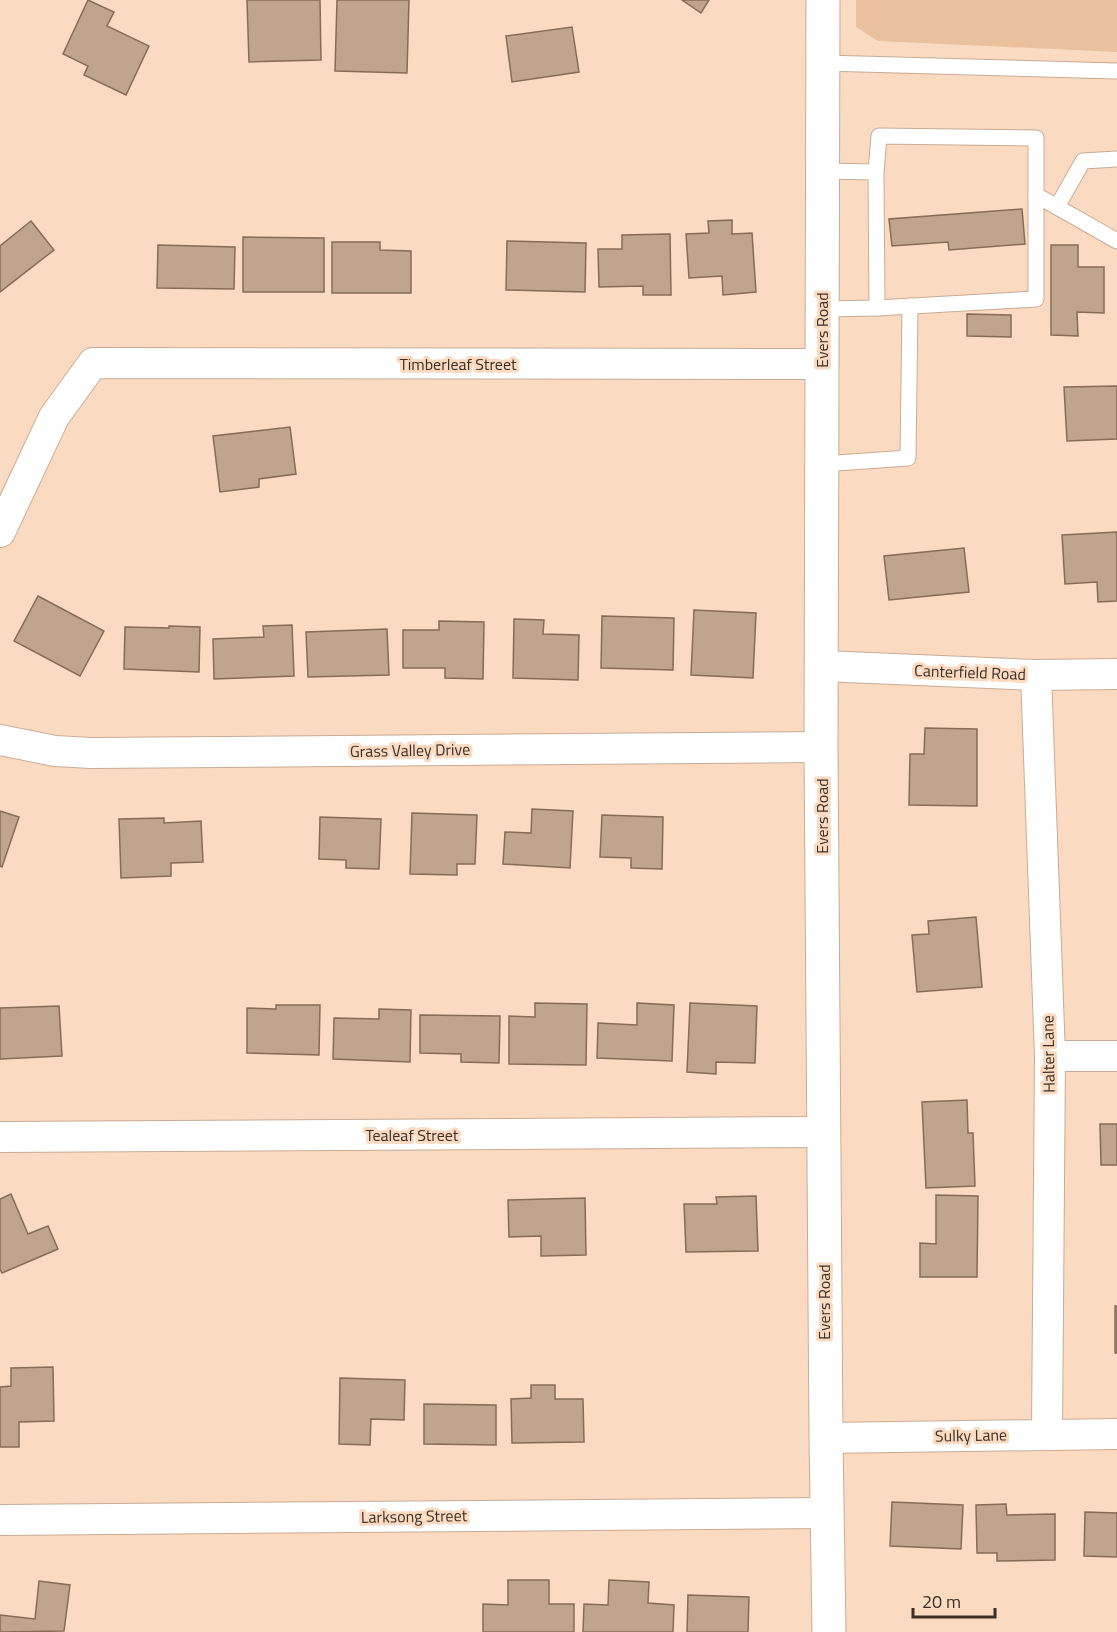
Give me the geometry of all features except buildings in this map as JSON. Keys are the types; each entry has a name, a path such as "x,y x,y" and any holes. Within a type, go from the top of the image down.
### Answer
{"main road":[{"name":"Evers Road","path":"823,0 821,747 829,1632"}],"street":[{"name":"Timberleaf Street","path":"0,532 54,417 93,363 822,364"},
{"name":"Canterfield Road","path":"823,666 1036,675 1117,674"},
{"name":"Halter Lane","path":"1036,675 1050,1056 1047,1434"},
{"name":"Grass Valley Drive","path":"0,740 55,751 91,753 821,747"},
{"path":"1050,1056 1117,1056"},
{"name":"Tealeaf Street","path":"0,1137 823,1132"},
{"name":"Sulky Lane","path":"826,1438 1117,1434"},
{"name":"Larksong Street","path":"0,1520 828,1513"}],"lane":[{"path":"823,63 1117,71"},
{"path":"822,309 877,308 1036,299 1036,138 879,136 876,172 877,308"},
{"path":"1057,207 1083,160 1117,159"},
{"path":"822,171 876,172"},
{"path":"1036,195 1117,241"},
{"path":"822,464 908,458 910,306"}],"shaded area":[{"path":"856,0 1117,0 1117,52 878,41 856,27"}]}
